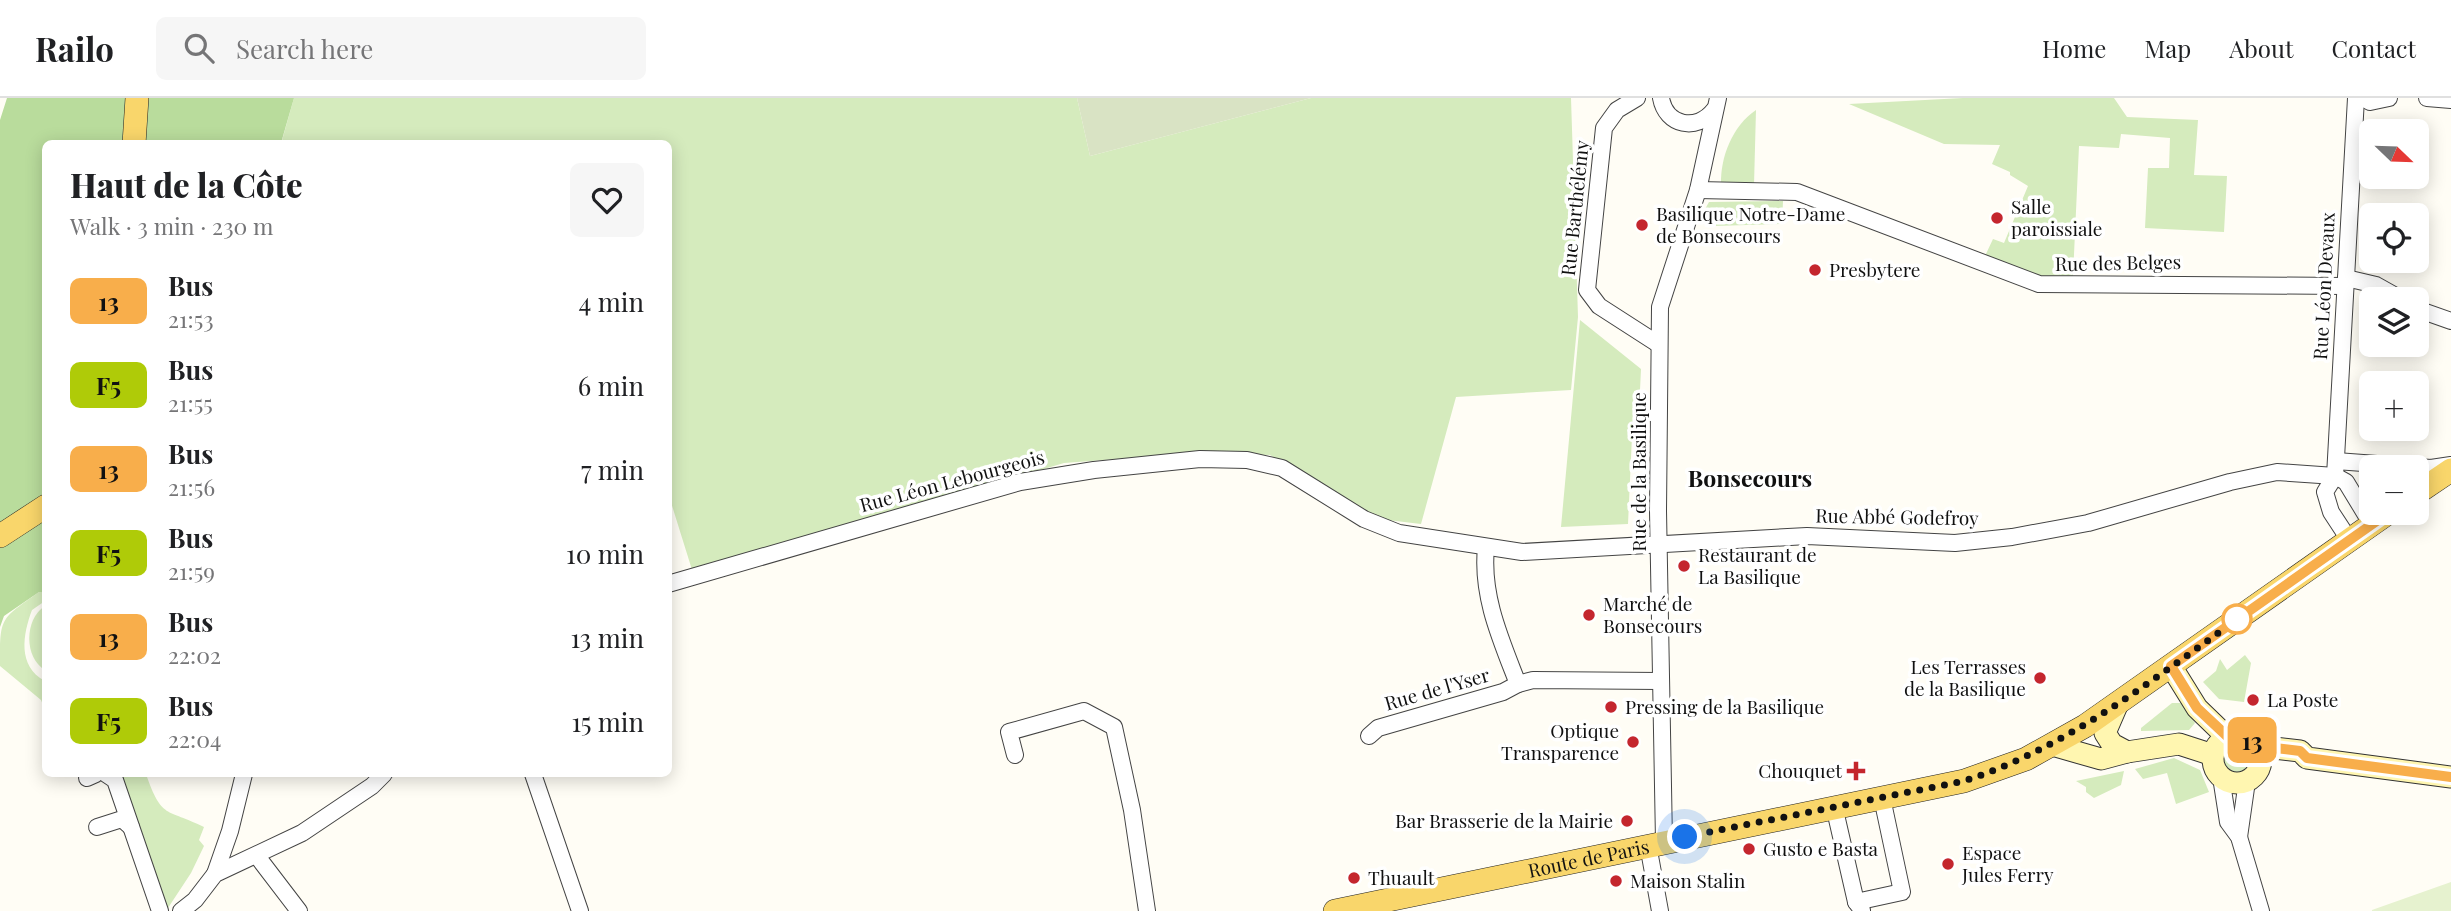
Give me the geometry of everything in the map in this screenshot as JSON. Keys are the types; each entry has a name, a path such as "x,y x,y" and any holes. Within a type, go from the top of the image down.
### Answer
{"main road":[{"path":"134,140 137,98"},
{"path":"2429,485 2451,470"},
{"path":"0,536 42,509"},
{"name":"Route de Paris","path":"1335,911 1964,781 2002,769 2052,745 2118,703 2372,525"}],"street":[{"name":"Rue de la Basilique","path":"1661,98 1665,111 1680,123 1700,122 1716,104"},
{"name":"Rue Léon Devaux","path":"2350,541 2327,502 2325,492 2336,469 2356,98"},
{"path":"2362,98 2371,102 2389,98"},
{"path":"2427,98 2451,100"},
{"name":"Rue Barthélémy","path":"1630,100 1617,110 1604,128 1587,290 1599,306 1658,344"},
{"name":"Rue de la Basilique","path":"1660,911 1656,843 1660,681 1660,307 1698,190 1716,104"},
{"name":"Rue des Belges","path":"1698,190 1791,191 2032,282 2047,285 2345,282 2380,287"},
{"path":"2429,313 2451,321"},
{"name":"Rue Léon Lebourgeois","path":"672,583 1020,482 1094,470 1200,459 1247,460 1282,468 1364,519 1385,528 1420,538 1486,548"},
{"path":"2336,469 2431,468 2451,465"},
{"path":"2336,469 2359,496"},
{"name":"Rue Abbé Godefroy","path":"1486,548 1522,552 1807,536 1955,543 2012,537 2088,523 2230,482 2277,472 2336,469"},
{"path":"1486,548 1485,579 1488,597 1518,684"},
{"path":"2171,666 2197,708 2228,737"},
{"name":"Rue de l'Yser","path":"1369,736 1378,728 1503,692 1533,680 1660,681"},
{"path":"2118,703 2105,733 2112,744 2127,752"},
{"path":"1015,755 1009,732 1071,714 1084,711 1093,713 1114,727 1132,810 1147,911"},
{"path":"2307,758 2298,764 2229,782 2221,777 2214,767 2213,755 2216,747 2228,737 2244,736 2258,746 2300,751 2307,758 2451,777"},
{"path":"2052,745 2101,759 2179,744 2213,755"},
{"path":"2239,837 2253,776 2262,758 2258,746"},
{"path":"110,777 115,780 160,911"},
{"path":"181,911 195,900 215,874 230,831 243,777"},
{"path":"215,874 302,833 372,786 381,777"},
{"path":"534,777 580,911"},
{"path":"2221,777 2228,822 2239,837 2261,911"},
{"path":"1834,806 1859,907 1902,892 1882,798"},
{"path":"97,827 118,819 131,827"},
{"path":"257,856 299,911"}],"green space":[{"path":"7,98 294,98 282,140 42,140 42,592 4,616 0,627 0,120"},
{"path":"294,98 1077,98 1090,156 1311,98 1571,98 1578,317 1571,390 1456,397 1421,524 1379,519 1270,455 1199,453 1064,463 693,573 672,506 672,140 282,140"},
{"path":"1077,98 1311,98 1090,156"},
{"path":"1963,98 2114,98 2127,117 2198,120 2194,175 2227,176 2224,232 2145,228 2148,168 2169,168 2170,138 2121,134 2119,148 2079,146 2073,276 2034,276 1985,256 1993,239 2004,243 2028,186 2010,175 2010,172 1992,164 2000,145 1944,144 1849,104"},
{"path":"1756,110 1754,185 1721,185 1729,143 1740,125"},
{"path":"1783,201 1782,224 1715,226 1699,220 1709,202"},
{"path":"1580,320 1641,369 1640,390 1634,391 1628,524 1561,527"},
{"path":"42,592 42,603 32,610 26,629 25,649 30,667 42,679 42,702 0,666 2,628 16,608"},
{"path":"42,609 42,667 33,657 29,638 33,620"},
{"path":"2245,655 2251,663 2244,702 2219,699 2203,682 2216,671 2220,659 2227,670"},
{"path":"2172,703 2182,703 2195,723 2189,730 2141,731 2141,728"},
{"path":"2236,747 2245,751 2249,760 2245,769 2236,773 2227,769 2223,760 2227,751"},
{"path":"2174,758 2200,770 2209,792 2176,804 2167,773 2143,779 2135,769"},
{"path":"2124,771 2121,785 2094,798 2086,792 2086,787 2076,781"},
{"path":"119,777 147,777 161,806 204,827 199,840 204,846 191,873 166,911"},
{"path":"2451,882 2451,911 2372,911 2372,910"}],"bus line":[{"name":"13","path":"2372,525 2171,666 2197,708 2228,737 2244,736 2258,746 2273,750 2300,751 2307,758 2451,777"}],"place":[{"name":"Salle paroissiale","path":"1997,218"},
{"name":"Basilique Notre-Dame de Bonsecours","path":"1642,225"},
{"name":"Presbytere","path":"1815,270"},
{"name":"Restaurant de La Basilique","path":"1684,566"},
{"name":"Marché de Bonsecours","path":"1589,615"},
{"name":"Les Terrasses de la Basilique","path":"2040,678"},
{"name":"La Poste","path":"2253,700"},
{"name":"Pressing de la Basilique","path":"1611,707"},
{"name":"Optique Transparence","path":"1633,742"},
{"name":"Chouquet","path":"1856,771"},
{"name":"Bar Brasserie de la Mairie","path":"1627,821"},
{"name":"Gusto e Basta","path":"1749,849"},
{"name":"Espace Jules Ferry","path":"1948,864"},
{"name":"Thuault","path":"1354,878"},
{"name":"Maison Stalin","path":"1616,881"}],"district":[{"name":"Bonsecours","path":"1750,479"}],"route":[{"path":"1685,837 1964,781 2002,769 2026,759 2085,726 2242,616 2237,619"}]}
